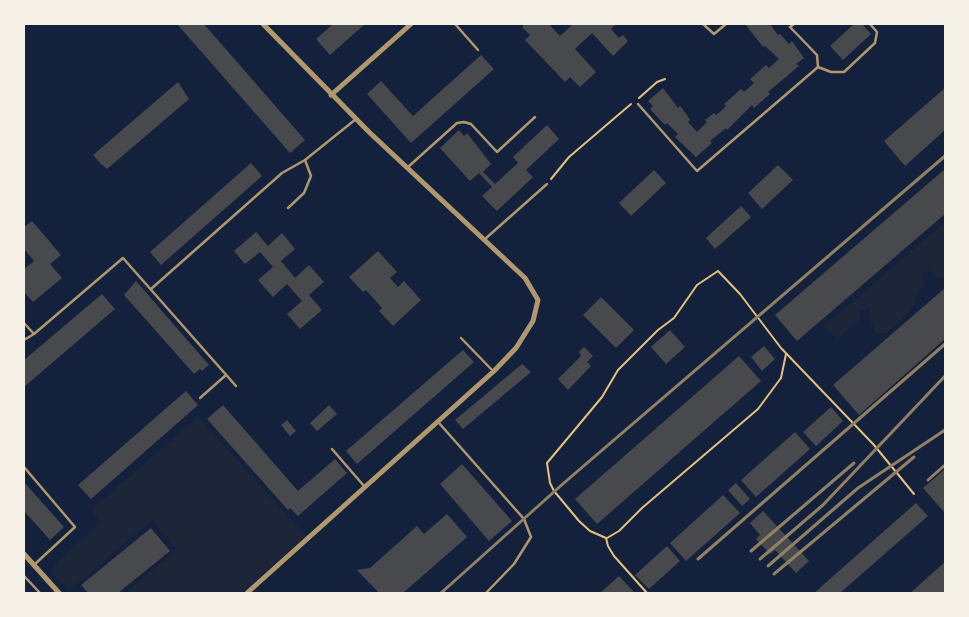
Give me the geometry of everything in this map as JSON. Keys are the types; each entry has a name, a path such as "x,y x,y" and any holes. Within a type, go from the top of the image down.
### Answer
{"street":[{"path":"247,593 494,372 516,348 533,321 538,300 525,278 331,95 263,24"},
{"path":"331,95 411,24"},
{"path":"24,554 59,593"}],"lane":[{"path":"455,24 478,50"},
{"path":"703,24 714,34 726,24"},
{"path":"794,24 790,27 817,55 818,67"},
{"path":"818,67 830,72 844,72 875,43 877,32 870,24"},
{"path":"638,104 697,171 818,67"},
{"path":"407,168 457,123 472,124 497,152 535,117"},
{"path":"151,289 282,173 305,160 356,119"},
{"path":"288,208 304,193 311,176 305,160"},
{"path":"485,239 547,184"},
{"path":"24,340 34,334 123,258 236,386"},
{"path":"24,323 34,334"},
{"path":"461,338 494,372"},
{"path":"200,398 226,375"},
{"path":"439,422 524,519 531,537 514,564 486,593"},
{"path":"332,449 365,486"},
{"path":"24,467 75,526 34,565"},
{"path":"24,576 40,593"}],"path":[{"path":"547,184 569,157 657,82 665,79"},
{"path":"606,538 590,531 564,504 550,483 547,463 550,457 602,397 618,370 658,330 674,318 697,285 718,271 740,294 786,354 874,445 914,494"},
{"path":"606,538 619,531 642,508 758,409 780,378 786,354"},
{"path":"606,538 614,556 647,593"}],"shaded area":[{"path":"945,222 945,278 937,277 928,270 922,275 925,282 911,309 898,324 886,333 876,333 868,316 870,307 860,312 860,320 837,339 824,326"},
{"path":"198,417 306,536 241,593 126,593 176,549 152,520 69,591 50,570 101,521 91,510"}],"building":[{"path":"177,24 204,24 305,140 290,153"},
{"path":"333,24 365,24 330,55 316,39"},
{"path":"525,24 549,24 560,36 573,24 616,24 611,29 619,38 623,35 628,41 613,56 592,33 575,49 596,72 580,87 570,77 565,82 525,40 530,35 522,27"},
{"path":"745,24 770,24 778,35 780,34 789,44 792,41 804,58 796,64 799,66 768,92 770,94 754,108 752,105 727,130 726,128 710,141 712,143 696,157 675,137 678,134 667,123 665,125 650,109 653,106 648,101 663,88 678,108 680,106 687,115 690,120 688,122 697,132 707,122 705,120 714,113 716,115 721,111 726,106 724,104 741,89 744,92 754,83 750,79 766,65 769,68 779,59 765,46 763,47"},
{"path":"854,24 862,24 871,34 843,60 830,46"},
{"path":"481,55 494,69 411,143 367,94 381,81 413,116"},
{"path":"178,82 189,99 107,169 100,163 93,155"},
{"path":"945,88 945,130 905,166 884,141"},
{"path":"547,125 559,139 526,170 533,177 497,211 482,196 492,187 479,173 470,181 440,148 459,130 464,136 467,133 491,164 483,172 495,184 518,163 513,157"},
{"path":"251,163 262,176 161,265 150,252"},
{"path":"778,165 793,180 762,209 748,193"},
{"path":"945,169 945,214 797,341 775,315"},
{"path":"654,170 666,183 631,216 619,203"},
{"path":"741,206 751,217 715,249 706,238"},
{"path":"32,221 61,255 50,264 62,278 33,302 24,292 24,269 34,261 24,249 24,227"},
{"path":"256,232 268,246 282,233 295,249 281,261 295,278 309,265 324,282 309,295 322,310 300,329 287,314 302,301 287,284 273,297 258,280 273,267 260,252 245,264 234,251"},
{"path":"378,251 397,272 390,278 398,287 404,281 421,300 393,326 379,311 382,308 366,290 363,292 349,277"},
{"path":"136,281 209,365 202,371 200,369 194,374 124,295"},
{"path":"945,288 945,339 859,415 833,385"},
{"path":"102,294 115,309 24,387 24,360"},
{"path":"601,297 634,330 616,348 583,315"},
{"path":"670,330 685,347 666,364 651,347"},
{"path":"764,346 775,359 762,371 751,357"},
{"path":"584,347 593,356 587,362 591,366 568,390 558,379 581,356 579,352"},
{"path":"463,350 474,362 357,464 346,451"},
{"path":"739,356 761,381 597,524 575,499"},
{"path":"522,364 531,372 463,429 455,420"},
{"path":"186,391 198,405 91,499 78,485"},
{"path":"223,405 298,491 335,459 347,473 298,516 290,508 288,510 207,419"},
{"path":"329,405 337,414 317,431 310,423"},
{"path":"831,407 843,421 816,446 803,432"},
{"path":"287,420 296,431 290,436 281,425"},
{"path":"795,432 810,449 756,497 741,480"},
{"path":"462,464 512,521 489,541 440,484"},
{"path":"945,469 945,513 923,488"},
{"path":"24,482 64,527 50,540 24,511"},
{"path":"736,483 750,499 742,506 728,490"},
{"path":"723,495 740,513 686,561 670,543"},
{"path":"916,503 928,516 840,593 814,593"},
{"path":"763,511 809,561 796,573 775,550 770,554 756,539 760,535 750,523"},
{"path":"447,514 467,537 403,593 379,593 357,570 370,568 417,526 424,534"},
{"path":"151,528 170,551 118,593 88,593 81,585"},
{"path":"667,546 680,561 649,589 635,575"},
{"path":"945,562 945,593 910,593"},
{"path":"619,576 635,593 600,593"}],"railway":[{"path":"441,593 565,482 945,156"},
{"path":"698,559 945,344"},
{"path":"760,559 823,505 945,376"},
{"path":"768,566 858,488 945,430"},
{"path":"774,574 914,457"},
{"path":"751,551 854,463"},
{"path":"928,480 945,465"}]}
